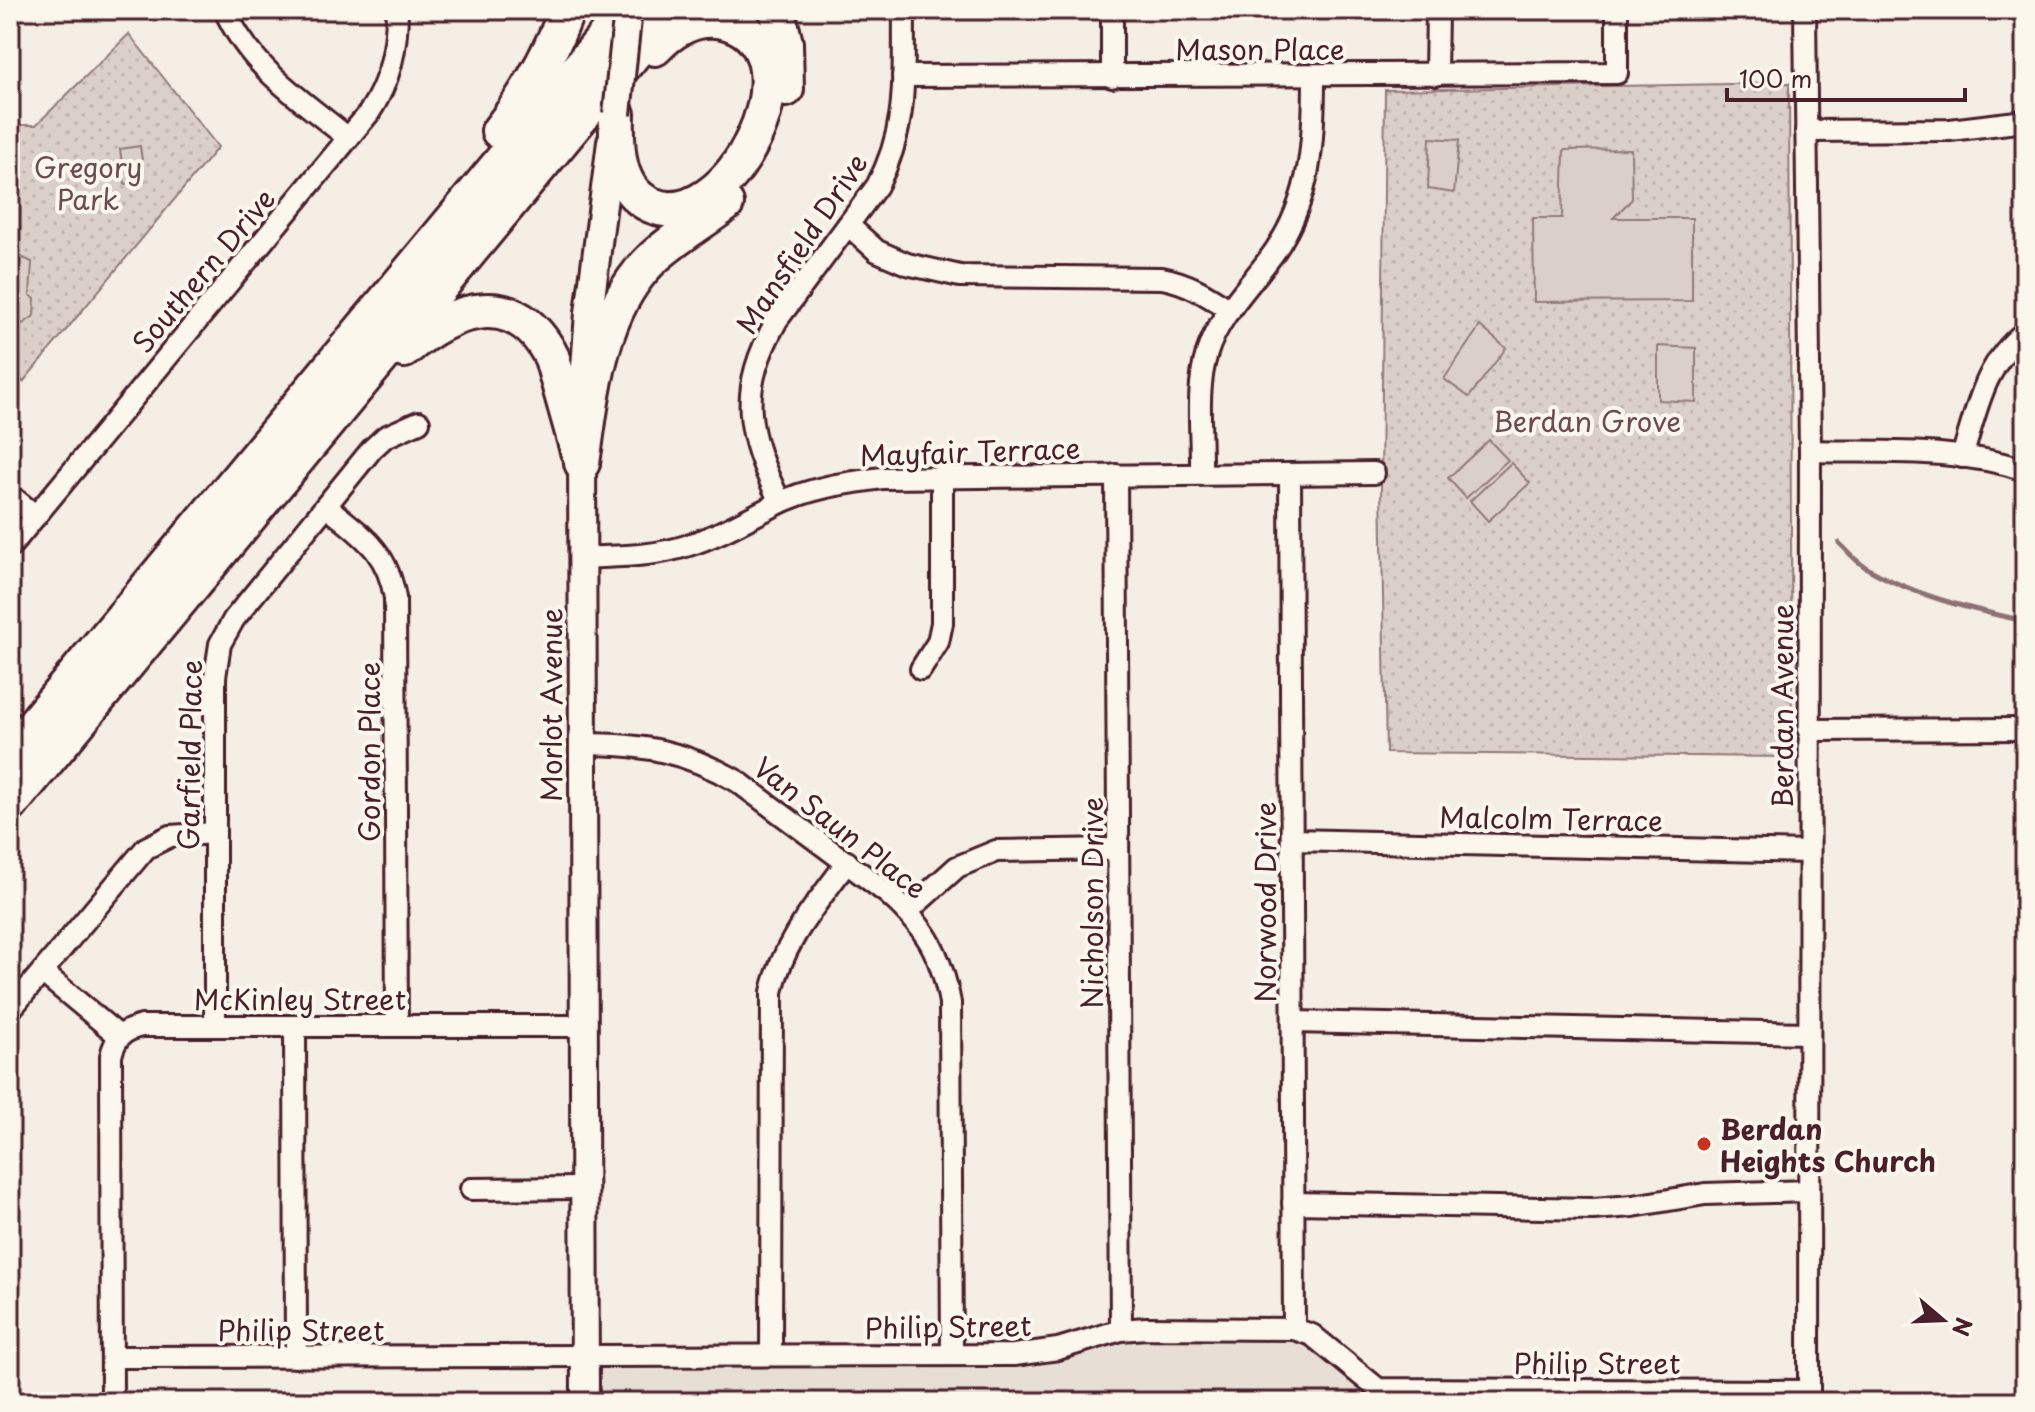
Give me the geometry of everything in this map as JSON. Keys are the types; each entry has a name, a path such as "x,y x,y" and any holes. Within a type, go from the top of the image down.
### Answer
{"highway":[{"path":"198,527 306,376 517,108 545,62 567,10"},
{"path":"10,753 628,10"},
{"path":"10,805 670,10"},
{"path":"582,463 602,353 608,331 625,294 654,258 714,214 742,188 762,160 777,128 787,84 785,43 777,10"},
{"path":"548,157 662,40 686,24 699,20 727,22 749,33 763,54 768,84 760,122 751,142 729,176 704,199 689,206 660,208 635,194 626,181 616,151 617,114"},
{"path":"318,434 403,351 434,326 465,313 497,312 525,323 545,344 582,463"}],"street":[{"path":"225,10 242,44 256,61 348,138"},
{"name":"Southern Drive","path":"10,547 369,113 389,75 395,52 397,10"},
{"name":"Morlot Avenue","path":"585,1402 582,463 589,313 628,10"},
{"name":"Mansfield Drive","path":"780,502 760,462 753,436 750,412 755,369 764,343 777,320 877,186 896,145 901,122 904,10"},
{"path":"1112,10 1112,77"},
{"path":"1436,75 1437,10"},
{"name":"Mason Place","path":"903,76 1617,73 1617,10"},
{"name":"Berdan Avenue","path":"1805,10 1810,451 1809,1396"},
{"path":"1201,474 1203,372 1212,341 1230,310 1275,251 1300,203 1312,155 1314,76"},
{"path":"1806,131 1950,130 2025,121"},
{"path":"848,225 877,251 932,272 960,276 1162,278 1199,289 1230,310"},
{"path":"1962,457 1988,376 1998,358 2025,332"},
{"name":"Garfield Place","path":"215,1026 215,677 220,644 234,619 385,437 419,422"},
{"path":"1810,451 1908,451 1962,457 2025,470"},
{"name":"Mayfair Terrace","path":"582,558 649,555 684,547 739,525 780,502 811,491 882,478 1374,473"},
{"name":"Norwood Drive","path":"1290,474 1294,1329"},
{"name":"Nicholson Drive","path":"1116,475 1121,1330"},
{"path":"921,669 938,642 942,623 942,476"},
{"path":"10,495 36,516"},
{"name":"Gordon Place","path":"326,506 377,550 387,565 395,598 397,1026"},
{"path":"1809,730 2025,729"},
{"name":"Van Saun Place","path":"582,744 665,749 713,767 737,781 908,911 938,954 950,1003 952,1355"},
{"path":"10,1010 146,848 170,836 215,833"},
{"name":"Malcolm Terrace","path":"1292,840 1808,852"},
{"path":"908,911 957,867 996,851 1118,849"},
{"path":"771,1355 772,992 777,968 787,946 847,862"},
{"path":"42,972 119,1036 111,1056 112,1402"},
{"path":"1293,1022 1809,1033"},
{"name":"McKinley Street","path":"119,1036 142,1026 583,1026"},
{"path":"295,1026 296,1357"},
{"path":"471,1189 584,1188"},
{"path":"1293,1203 1593,1209 1705,1194 1809,1191"},
{"name":"Philip Street","path":"113,1357 1036,1354 1121,1330 1294,1329 1312,1335 1378,1389 1472,1396 1809,1396"}],"shaded area":[{"path":"1294,1329 1378,1389 1379,1402 585,1402 584,1356 1036,1354 1100,1335"}],"green space":[{"name":"Gregory Park","path":"129,34 218,147 23,382 10,376 10,125 36,125"},
{"name":"Berdan Grove","path":"1789,83 1792,757 1386,753 1381,487 1385,90"},
{"path":"1430,138 1459,140 1454,193 1428,189"},
{"path":"140,146 145,181 125,184 120,149"},
{"path":"1631,149 1632,199 1613,218 1692,218 1692,301 1534,302 1533,218 1562,218 1564,150"},
{"path":"10,252 32,262 30,295 35,299 34,316 23,324 10,316"},
{"path":"1480,326 1506,348 1469,397 1444,379"},
{"path":"1658,346 1696,348 1696,402 1658,400"},
{"path":"1489,440 1508,460 1466,498 1448,478"},
{"path":"1511,463 1530,483 1488,521 1470,501"}],"waterway":[{"path":"1839,543 1863,566 1903,586 1964,607 2025,621"}],"place":[{"name":"Berdan Heights Church","path":"1704,1144"}]}
